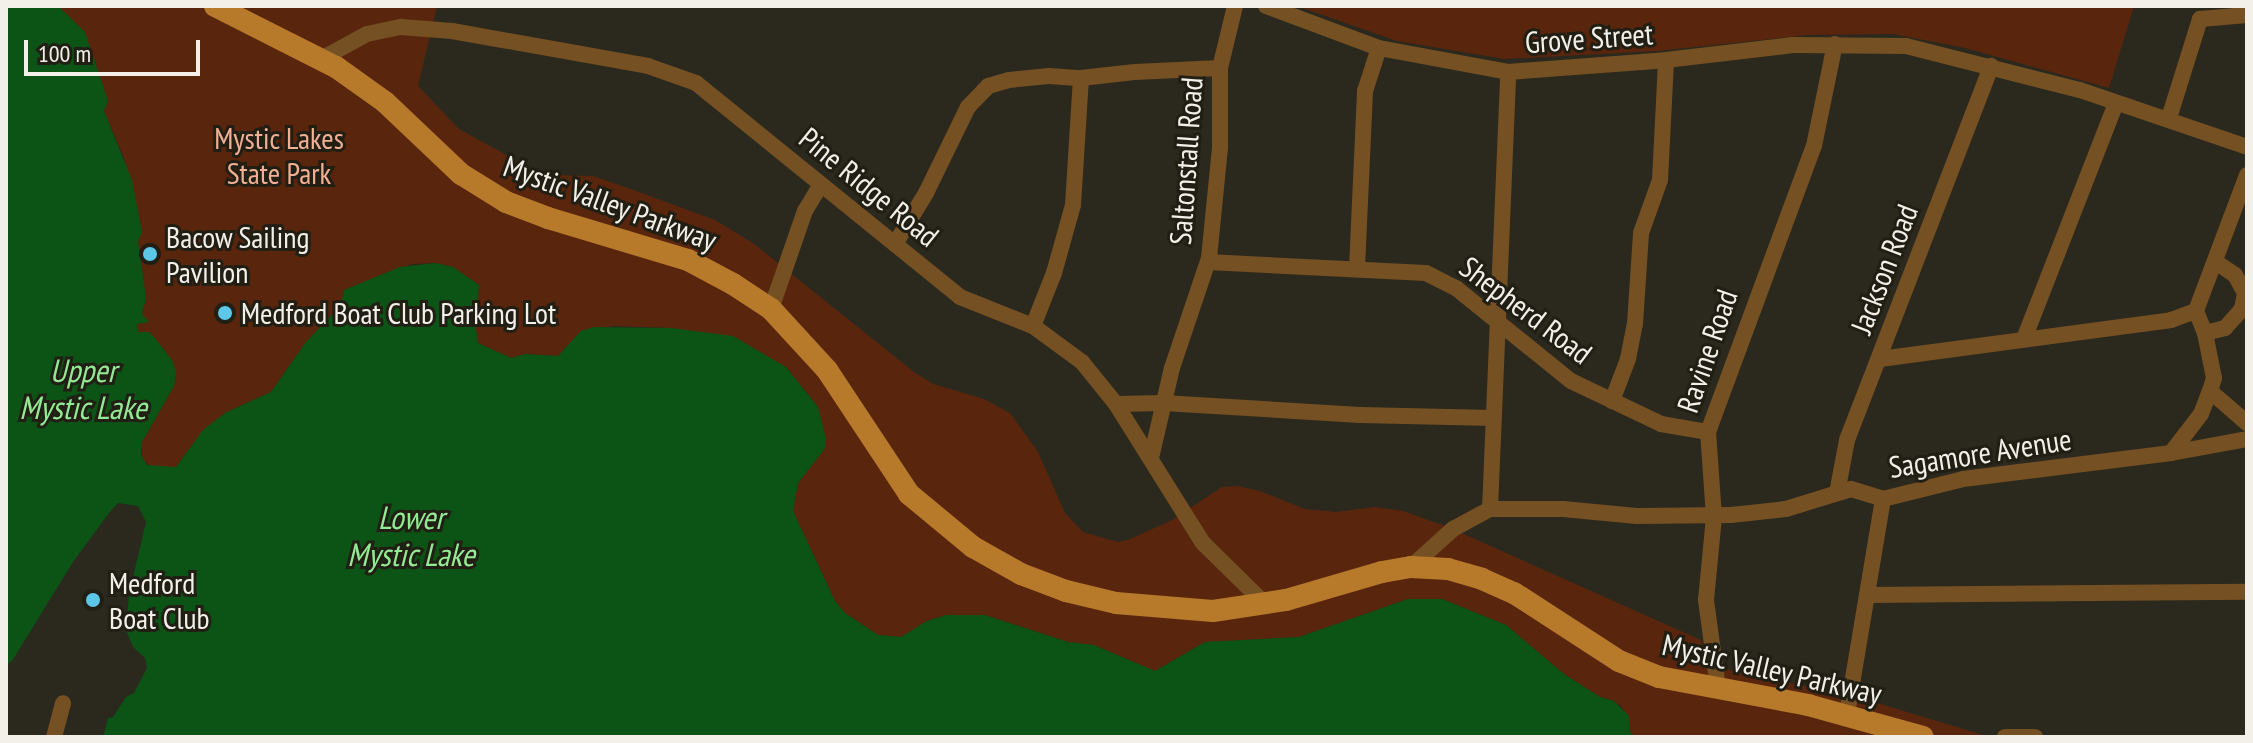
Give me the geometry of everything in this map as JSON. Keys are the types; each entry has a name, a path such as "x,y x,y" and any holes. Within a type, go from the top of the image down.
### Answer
{"main road":[{"name":"Mystic Valley Parkway","path":"215,6 323,58 385,102 461,174 506,202 548,218 688,260 771,309 827,370 909,494 973,547 1046,584 1116,603 1190,611 1265,604 1411,567 1448,569 1514,593 1596,647 1639,670 1673,681 1847,714 1923,737"}],"street":[{"name":"Saltonstall Road","path":"1151,458 1172,368 1208,262 1220,147 1220,68 1235,6"},
{"name":"Grove Street","path":"1266,6 1379,48 1508,72 1666,60 1793,45 1906,46 1991,66 2169,118 2247,147"},
{"path":"2169,118 2200,19 2247,15"},
{"name":"Pine Ridge Road","path":"323,58 367,34 401,27 452,31 648,66 696,83 960,297 1033,326 1082,362 1116,404 1203,543 1265,604"},
{"name":"Ravine Road","path":"1718,688 1706,600 1714,517 1708,432 1814,146 1835,44"},
{"path":"1357,268 1365,91 1379,48"},
{"path":"1612,401 1628,359 1635,324 1641,233 1660,180 1666,60"},
{"name":"Jackson Road","path":"1837,493 1847,440 1991,66"},
{"path":"895,244 926,193 968,107 988,86 1022,79 1220,68"},
{"path":"1490,509 1508,72"},
{"path":"1033,326 1054,273 1073,205 1081,78"},
{"path":"2024,339 2116,103"},
{"path":"2229,140 2247,138"},
{"path":"2171,453 2201,414 2214,378 2205,333 2196,311 2247,175"},
{"path":"771,309 805,211 821,184"},
{"name":"Shepherd Road","path":"1208,262 1426,273 1456,288 1571,381 1661,424 1708,432"},
{"path":"2205,333 2225,328 2242,309 2245,293 2235,275 2216,262"},
{"path":"1880,359 2171,320 2196,311"},
{"path":"2210,391 2247,423"},
{"path":"1116,404 1164,403 1360,415 1493,418"},
{"name":"Sagamore Avenue","path":"1411,567 1453,529 1490,509 1563,509 1637,516 1714,517 1786,509 1851,489 1883,499 1963,479 2171,453 2247,439"},
{"path":"1847,714 1883,499"},
{"path":"1867,595 2247,592"},
{"path":"54,737 63,703"},
{"path":"2005,737 2035,737"}],"green space":[{"name":"Mystic Lakes State Park","path":"58,6 437,6 418,86 459,129 528,167 555,175 593,176 715,220 753,243 914,372 933,384 984,399 1010,413 1038,452 1065,513 1083,532 1118,542 1128,540 1172,520 1222,487 1237,486 1260,491 1305,509 1336,512 1375,507 1403,511 1448,527 1701,640 1706,665 1861,698 1990,737 1636,737 1630,732 1622,707 1614,701 1600,697 1564,674 1506,625 1442,599 1408,599 1299,637 1205,642 1155,671 1094,645 1068,642 985,615 946,615 927,621 901,637 878,635 845,613 835,601 793,511 798,483 826,447 818,407 786,367 733,337 671,328 613,326 581,331 558,356 525,354 511,358 478,343 475,323 479,285 453,267 435,263 412,264 344,290 341,305 306,342 271,392 225,413 203,431 176,467 151,467 142,459 142,442 174,386 172,360 149,332 138,333 137,324 148,322 142,315 146,298 138,241 142,232 124,158 104,111 108,101 85,33"},
{"path":"1297,6 2134,6 2109,88 1965,48 1893,34 1808,35 1658,51 1504,59 1397,41"}],"water":[{"name":"Lower Mystic Lake","path":"6,6 58,6 85,32 108,101 104,111 132,180 142,232 138,241 146,298 142,314 149,322 137,324 138,332 149,332 154,337 172,360 176,372 174,386 142,442 141,455 147,465 176,467 203,430 225,413 271,392 306,342 341,305 344,290 400,267 435,263 453,267 479,285 475,323 478,343 511,358 525,354 558,356 581,331 594,327 671,328 733,336 786,367 818,407 826,439 826,447 798,483 793,511 835,601 845,613 878,635 901,637 927,621 946,615 985,615 1068,642 1094,645 1155,671 1205,642 1299,637 1408,599 1442,599 1506,625 1564,674 1600,697 1614,701 1629,716 1630,732 1636,737 103,737 108,718 113,717 126,697 134,693 147,668 145,658 133,647 126,630 129,594 146,522 138,506 118,503 109,513 73,562 12,661 6,665"}],"place":[{"name":"Bacow Sailing Pavilion","path":"150,254"},
{"name":"Medford Boat Club Parking Lot","path":"225,313"},
{"name":"Medford Boat Club","path":"93,600"}],"water label":[{"name":"Upper Mystic Lake","path":"83,390"}]}
